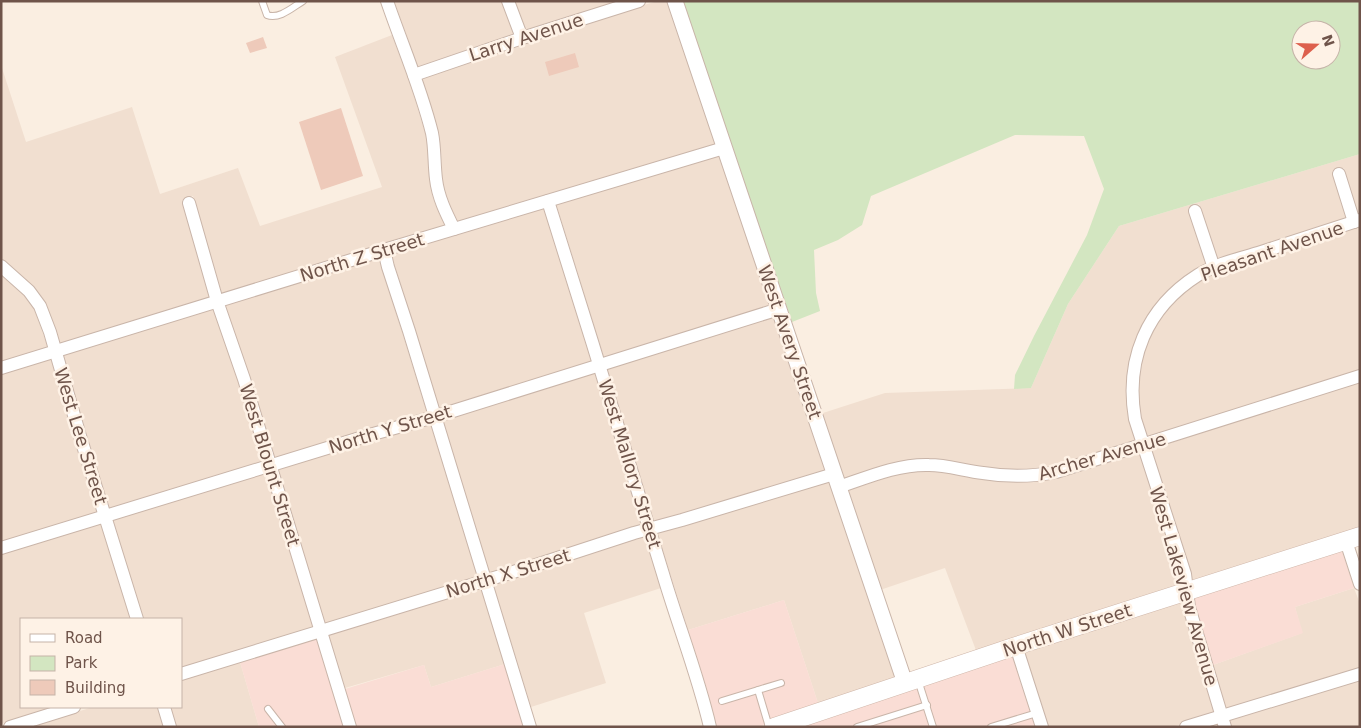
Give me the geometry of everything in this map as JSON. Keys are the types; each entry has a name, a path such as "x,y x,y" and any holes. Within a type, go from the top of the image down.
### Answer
{"main road":[{"name":"North W Street","path":"774,727 1016,646 1353,538"}],"street":[{"path":"387,1 414,74 432,133 436,180 440,197 454,229"},
{"path":"508,1 522,38"},
{"name":"Larry Avenue","path":"414,74 638,1"},
{"name":"West Avery Street","path":"675,1 837,480 911,681"},
{"name":"North Z Street","path":"1,368 724,148"},
{"path":"1339,174 1357,221"},
{"name":"West Mallory Street","path":"548,201 701,692 710,727"},
{"name":"West Blount Street","path":"189,203 217,301 244,380 350,727"},
{"path":"1195,211 1214,268"},
{"name":"Pleasant Avenue","path":"1143,445 1135,419 1132,393 1134,366 1141,341 1154,316 1171,296 1198,275 1214,268 1357,221"},
{"path":"384,250 530,727"},
{"name":"West Lee Street","path":"1,266 29,291 40,306 50,332 137,618"},
{"name":"North Y Street","path":"1,548 434,417 779,309"},
{"name":"Archer Avenue","path":"837,480 872,475 908,466 929,465 1001,476 1022,477 1042,475 1070,468 1360,376"},
{"name":"West Lakeview Avenue","path":"1143,445 1185,574 1189,608 1223,722"},
{"name":"North X Street","path":"182,674 650,529 837,480"},
{"path":"1353,538 1360,584"},
{"path":"1016,646 1042,727"},
{"path":"1186,727 1223,722 1360,674"},
{"path":"10,727 71,708"},
{"path":"164,708 170,727"}],"lane":[{"path":"262,1 267,15 272,17 303,1"},
{"path":"911,681 927,705 933,727"},
{"path":"722,701 780,683"},
{"path":"758,690 770,727"},
{"path":"857,727 927,705"},
{"path":"268,709 282,727"},
{"path":"991,727 1037,713"}],"shaded area":[{"path":"394,1 502,1 514,35 418,68"},
{"path":"515,1 618,1 526,31"},
{"path":"658,1 668,1 717,145 458,222 445,195 438,132 421,78"},
{"path":"392,35 408,77 426,135 433,198 446,226 222,294 193,196 182,200 210,298 60,344 45,304 39,294 1,258 1,65 26,142 132,107 160,194 238,168 260,226 382,187 335,57"},
{"path":"704,69 823,413 885,393 1031,388 1068,304 1119,226 1360,154 1360,215 1358,215 1344,168 1332,171 1346,219 1218,260 1199,204 1188,208 1207,265 1149,314 1136,339 1128,366 1126,393 1129,420 1136,442 1069,463 1042,469 1002,471 944,460 843,480"},
{"path":"720,155 772,306 604,358 556,204"},
{"path":"544,208 592,362 439,410 391,253"},
{"path":"1360,226 1360,370 1147,438 1139,405 1138,379 1143,355 1153,329 1167,309 1185,291 1206,277 1231,267"},
{"path":"379,257 427,413 274,459 250,378 225,304"},
{"path":"1,275 24,295 34,308 48,348 1,362"},
{"path":"213,308 238,381 262,462 109,509 63,355"},
{"path":"775,316 827,471 654,522 607,368"},
{"path":"51,358 97,513 1,542 1,373"},
{"path":"595,372 642,526 489,574 442,420"},
{"path":"1360,382 1360,531 1192,584 1151,449"},
{"path":"430,423 478,577 325,624 277,469"},
{"path":"1139,452 1179,575 1180,588 977,653 945,568 880,590 847,490 874,480 908,471 942,471 1001,482 1022,482"},
{"path":"266,472 314,628 182,669 182,618 144,618 112,520"},
{"path":"830,481 897,680 819,706 784,600 688,630 657,533"},
{"path":"100,523 131,618 20,618 20,708 52,708 1,724 1,553"},
{"path":"645,536 661,588 584,613 606,683 531,707 493,584"},
{"path":"1341,548 1354,588 1295,607 1303,633 1213,665 1193,595"},
{"path":"481,588 505,664 431,687 424,665 345,688 328,635"},
{"path":"1354,588 1360,604 1360,668 1226,709 1213,665 1302,633 1295,607"},
{"path":"1181,599 1215,713 1172,727 1048,727 1023,649"},
{"path":"784,600 819,706 758,727 716,727 707,690 688,630"},
{"path":"317,638 344,727 259,727 240,662"},
{"path":"1012,655 1035,727 788,727"},
{"path":"240,662 259,727 176,727 170,708 182,708 182,680"},
{"path":"505,664 524,727 356,727 345,689 424,665 431,687"},
{"path":"1360,679 1360,727 1231,727 1229,720"},
{"path":"90,708 158,708 164,727 28,727"}],"green space":[{"path":"681,1 1360,1 1360,154 1119,226 1068,304 1031,388 1014,389 1015,375 1087,235 1104,189 1084,136 1015,135 871,196 862,225 838,240 814,250 816,293 820,311 792,322"}],"building":[{"path":"263,37 267,48 250,53 246,43"},
{"path":"575,53 579,67 549,76 545,62"},
{"path":"341,108 363,176 321,190 299,122"}]}
